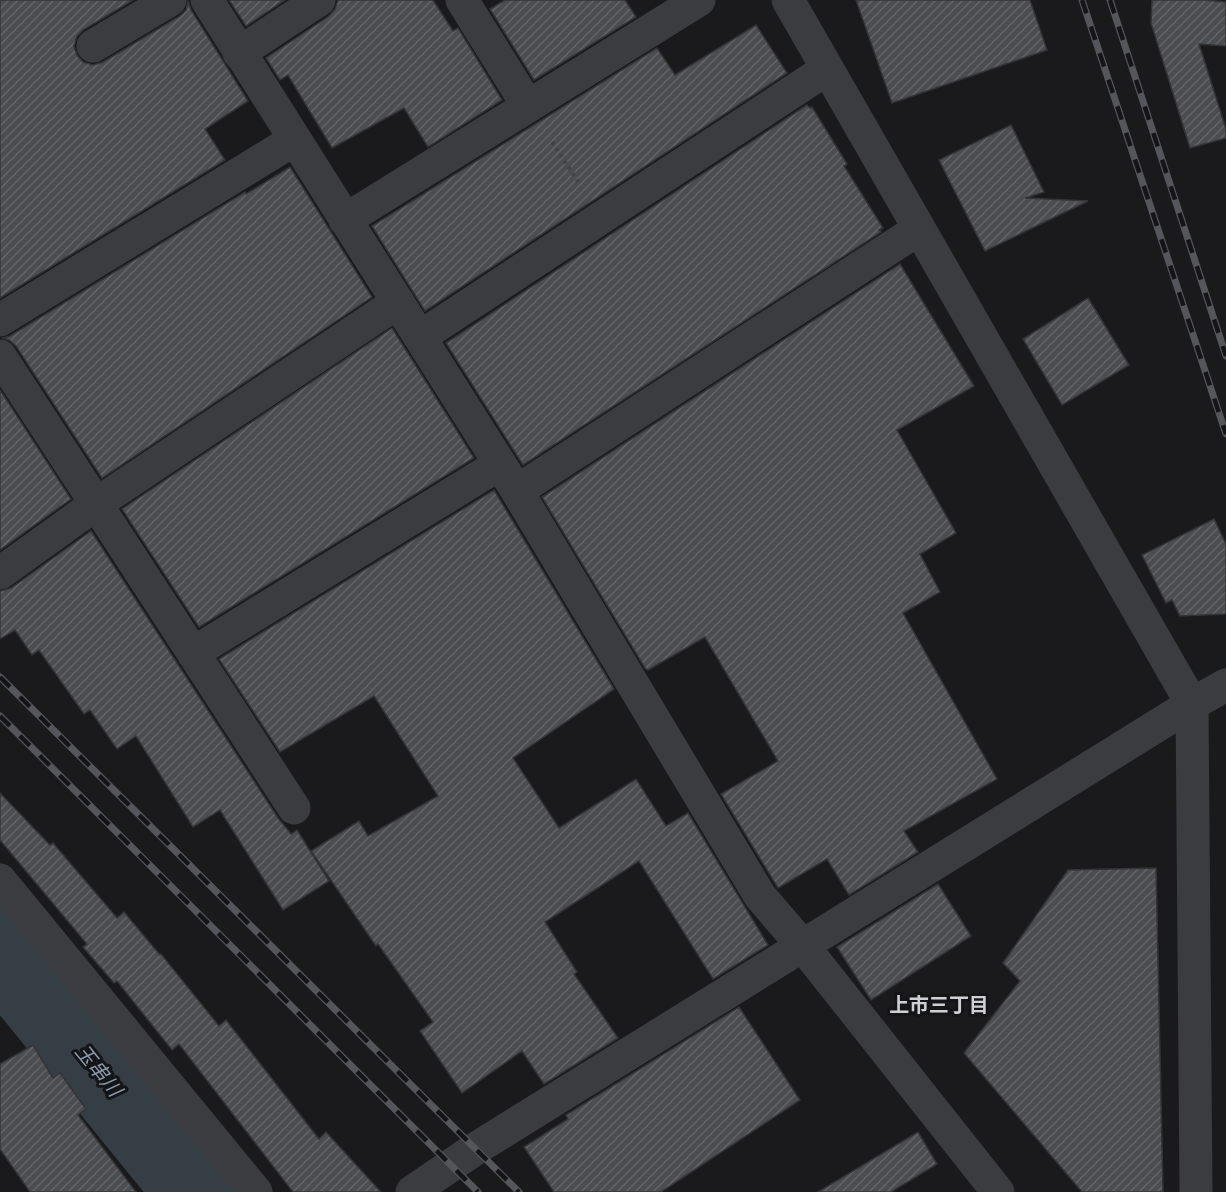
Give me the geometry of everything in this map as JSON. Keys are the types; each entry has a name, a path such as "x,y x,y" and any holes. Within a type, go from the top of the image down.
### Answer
{"street":[{"path":"93,46 170,0"},
{"path":"207,0 509,477 759,896 803,946 998,1192"},
{"path":"239,53 319,0"},
{"path":"462,0 528,106"},
{"path":"345,220 699,0"},
{"path":"788,0 1192,704 1196,1192"},
{"path":"420,337 827,69"},
{"path":"0,320 294,140"},
{"path":"193,652 509,477 920,229"},
{"path":"0,573 96,504 398,302"},
{"path":"0,356 294,808"},
{"path":"412,1192 475,1149 1226,685"},
{"path":"0,880 256,1192"}],"path":[{"path":"528,106 601,218"}],"building":[{"path":"0,0 133,0 83,30 77,36 74,46 77,55 83,62 93,65 103,62 180,16 186,10 188,1 191,10 248,101 205,129 225,160 0,298"},
{"path":"229,0 285,0 246,26"},
{"path":"338,0 433,0 453,31 458,28 502,100 428,147 404,108 332,148 288,75 280,80 266,58 329,16"},
{"path":"505,0 625,0 636,17 534,80 490,9"},
{"path":"856,0 1030,0 1047,50 892,103"},
{"path":"1152,0 1226,2 1226,46 1199,44 1226,129 1226,138 1190,148 1151,23"},
{"path":"756,25 787,73 425,311 372,226 657,48 675,75"},
{"path":"807,105 812,107 847,164 844,166 883,228 879,230 881,232 523,465 446,343"},
{"path":"1011,125 1044,192 1025,198 1088,201 985,251 939,160"},
{"path":"290,167 372,297 102,478 16,346 3,338 10,336 245,192 246,194"},
{"path":"900,264 974,386 897,430 956,533 920,554 940,592 903,613 997,779 904,831 918,852 849,895 827,859 778,888 721,794 778,761 705,637 648,670 645,668 542,497"},
{"path":"1088,298 1129,365 1062,405 1023,339"},
{"path":"392,328 474,458 199,627 122,509"},
{"path":"0,390 71,499 0,550"},
{"path":"494,490 614,689 513,758 559,828 636,779 666,826 688,813 768,945 713,979 639,861 545,922 577,972 574,974 618,1038 544,1084 522,1051 462,1093 420,1031 433,1022 378,944 376,946 311,851 359,821 368,836 438,796 374,696 280,752 219,659"},
{"path":"1214,519 1226,544 1226,614 1180,616 1172,600 1166,603 1142,555"},
{"path":"91,531 278,818 291,834 297,830 329,881 283,910 220,810 193,827 136,736 117,749 90,710 84,714 39,650 32,655 15,630 0,639 0,591 11,588"},
{"path":"0,793 50,845 53,843 117,918 124,912 219,1026 226,1020 319,1139 326,1132 381,1192 293,1192 179,1044 172,1050 117,981 114,983 83,947 87,944 0,840"},
{"path":"1156,868 1163,1192 1082,1192 964,1053 1020,981 1003,963 1068,870"},
{"path":"938,884 971,936 871,1000 837,947"},
{"path":"739,1007 800,1100 661,1192 554,1192 524,1147 568,1119 566,1115"},
{"path":"33,1045 53,1078 60,1073 86,1109 78,1115 136,1192 30,1192 0,1149 0,1064"},
{"path":"918,1132 937,1164 891,1192 818,1192"}],"waterway":[{"name":"玉串川","path":"0,947 199,1192"}],"railway":[{"path":"1082,0 1226,434"},
{"path":"1110,0 1226,356"},
{"path":"0,677 519,1192"},
{"path":"0,716 478,1192"}],"district":[{"name":"上市三丁目","path":"939,1004"}]}
